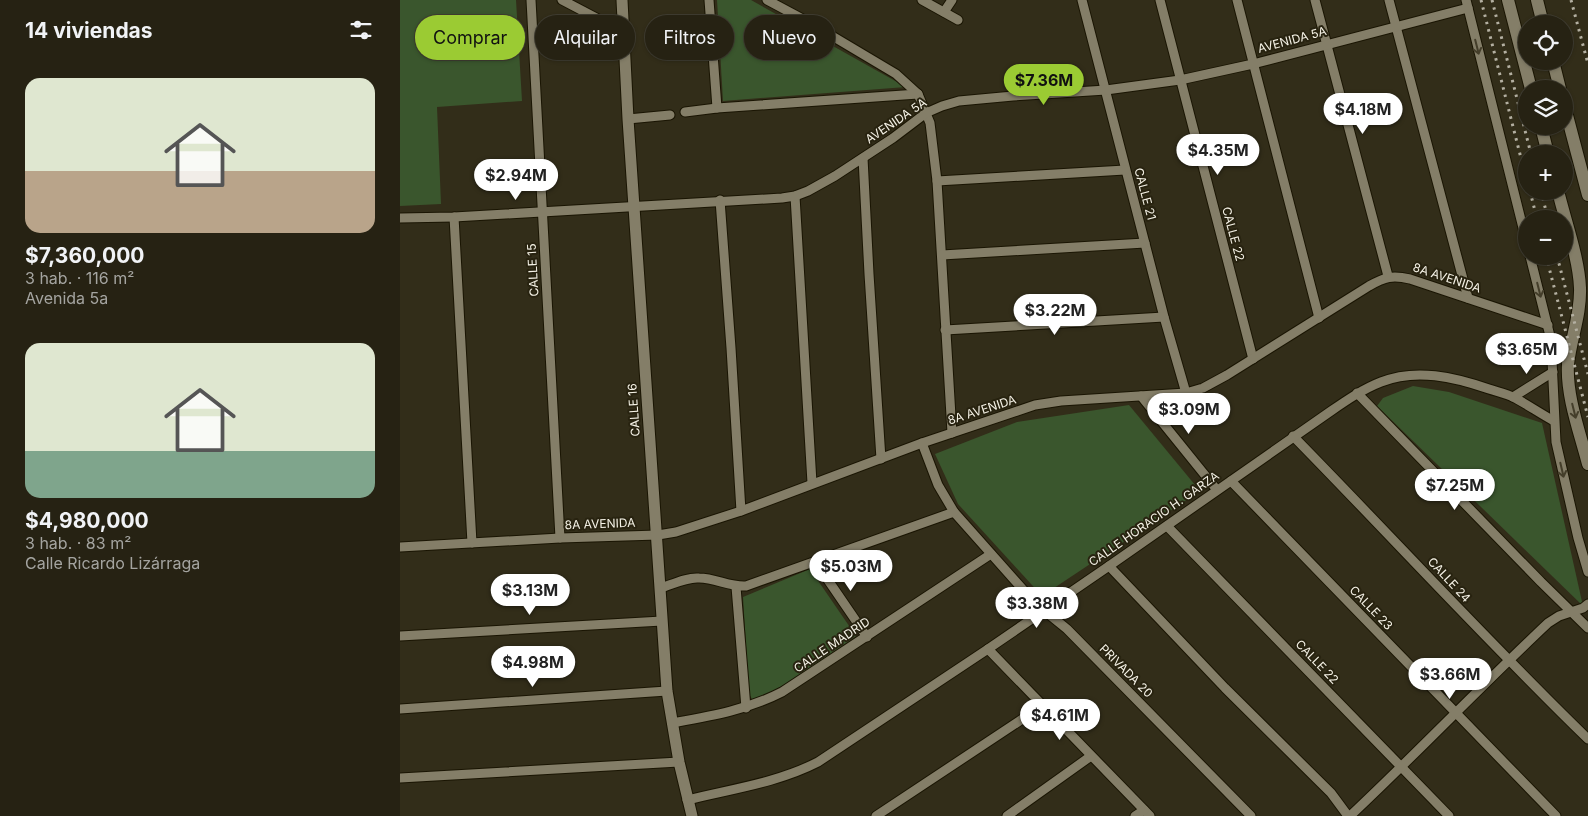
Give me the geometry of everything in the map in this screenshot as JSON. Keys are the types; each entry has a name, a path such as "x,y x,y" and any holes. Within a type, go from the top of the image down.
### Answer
{"main road":[{"path":"1508,0 1529,80"},
{"path":"1537,0 1541,15"},
{"path":"1572,135 1588,195"},
{"path":"1560,200 1577,266 1580,287 1579,307 1571,348 1568,378 1570,394 1588,464"}],"street":[{"name":"CALLE 15","path":"531,0 560,538"},
{"path":"562,0 591,15"},
{"name":"CALLE 16","path":"622,0 623,15"},
{"path":"709,0 717,108"},
{"path":"767,0 812,24 896,74 918,94 930,123 937,181 952,433"},
{"path":"922,0 958,20"},
{"path":"944,12 952,0"},
{"name":"CALLE 21","path":"1082,0 1125,170 1186,393"},
{"name":"CALLE 22","path":"1160,0 1253,359"},
{"path":"1237,0 1319,318"},
{"path":"1315,0 1388,276"},
{"path":"1389,0 1468,298"},
{"name":"AVENIDA 5A","path":"400,218 454,217 795,196 808,191 863,158 926,113 959,101 1106,90 1180,80 1253,64 1396,26 1467,4"},
{"path":"1467,4 1518,210"},
{"name":"CALLE 16","path":"625,60 667,690 679,762 692,816"},
{"path":"685,112 717,108 918,94"},
{"path":"628,119 670,115"},
{"path":"863,158 881,459"},
{"path":"937,181 1125,170"},
{"path":"795,196 812,483"},
{"path":"720,200 741,511"},
{"path":"454,217 472,543"},
{"path":"942,254 1145,243"},
{"path":"1532,265 1551,340 1554,422 1561,462 1578,538 1588,572"},
{"name":"8A AVENIDA","path":"400,547 560,538 658,535 690,528 741,511 922,443 1035,405 1061,401 1186,393 1203,388 1388,276 1410,278 1548,325"},
{"path":"945,330 1164,317"},
{"path":"1513,397 1553,372"},
{"name":"CALLE HORACIO H. GARZA","path":"687,800 782,778 818,762 1044,611 1293,436 1357,393 1388,379 1404,375 1424,374 1449,377 1513,397 1554,422"},
{"path":"1357,393 1570,612 1588,628"},
{"path":"1141,396 1217,490"},
{"name":"CALLE 24","path":"1293,436 1508,660 1588,739"},
{"name":"PRIVADA 20","path":"922,443 938,485 954,512 1026,594 1067,629 1251,816"},
{"name":"CALLE 23","path":"1231,481 1556,816"},
{"path":"661,588 697,578 736,587 758,582 954,512"},
{"name":"CALLE 22","path":"1167,526 1449,816"},
{"name":"CALLE MADRID","path":"672,723 723,714 766,700 799,682 991,554"},
{"path":"815,561 867,637"},
{"path":"1109,566 1226,688 1331,793 1349,816 1402,767 1454,713 1548,623 1588,604"},
{"path":"736,587 746,708"},
{"path":"400,636 662,621"},
{"path":"988,649 1147,813"},
{"path":"400,709 667,690"},
{"path":"876,816 1042,706"},
{"path":"1007,816 1091,756"},
{"path":"400,778 679,762"},
{"path":"1135,816 1147,813"}],"green space":[{"path":"400,0 516,0 517,15 415,15 415,60 520,60 522,101 437,107 441,204 400,206"},
{"path":"717,0 751,0 778,15 744,15 744,60 835,60 835,47 906,87 723,101 721,60 734,60 734,15 718,15"},
{"path":"1413,386 1449,392 1542,423 1583,606 1377,406 1383,398"},
{"path":"1129,405 1200,491 1042,596 958,504 935,454 1017,422"},
{"path":"810,569 856,636 788,682 761,697 752,699 749,694 743,597"}],"railway":[{"path":"1481,0 1518,146"},
{"path":"1492,0 1529,145"},
{"path":"1571,0 1588,64"},
{"path":"1532,200 1535,210"},
{"path":"1543,200 1546,210"},
{"path":"1548,265 1588,417"},
{"path":"1559,265 1588,374"}]}
